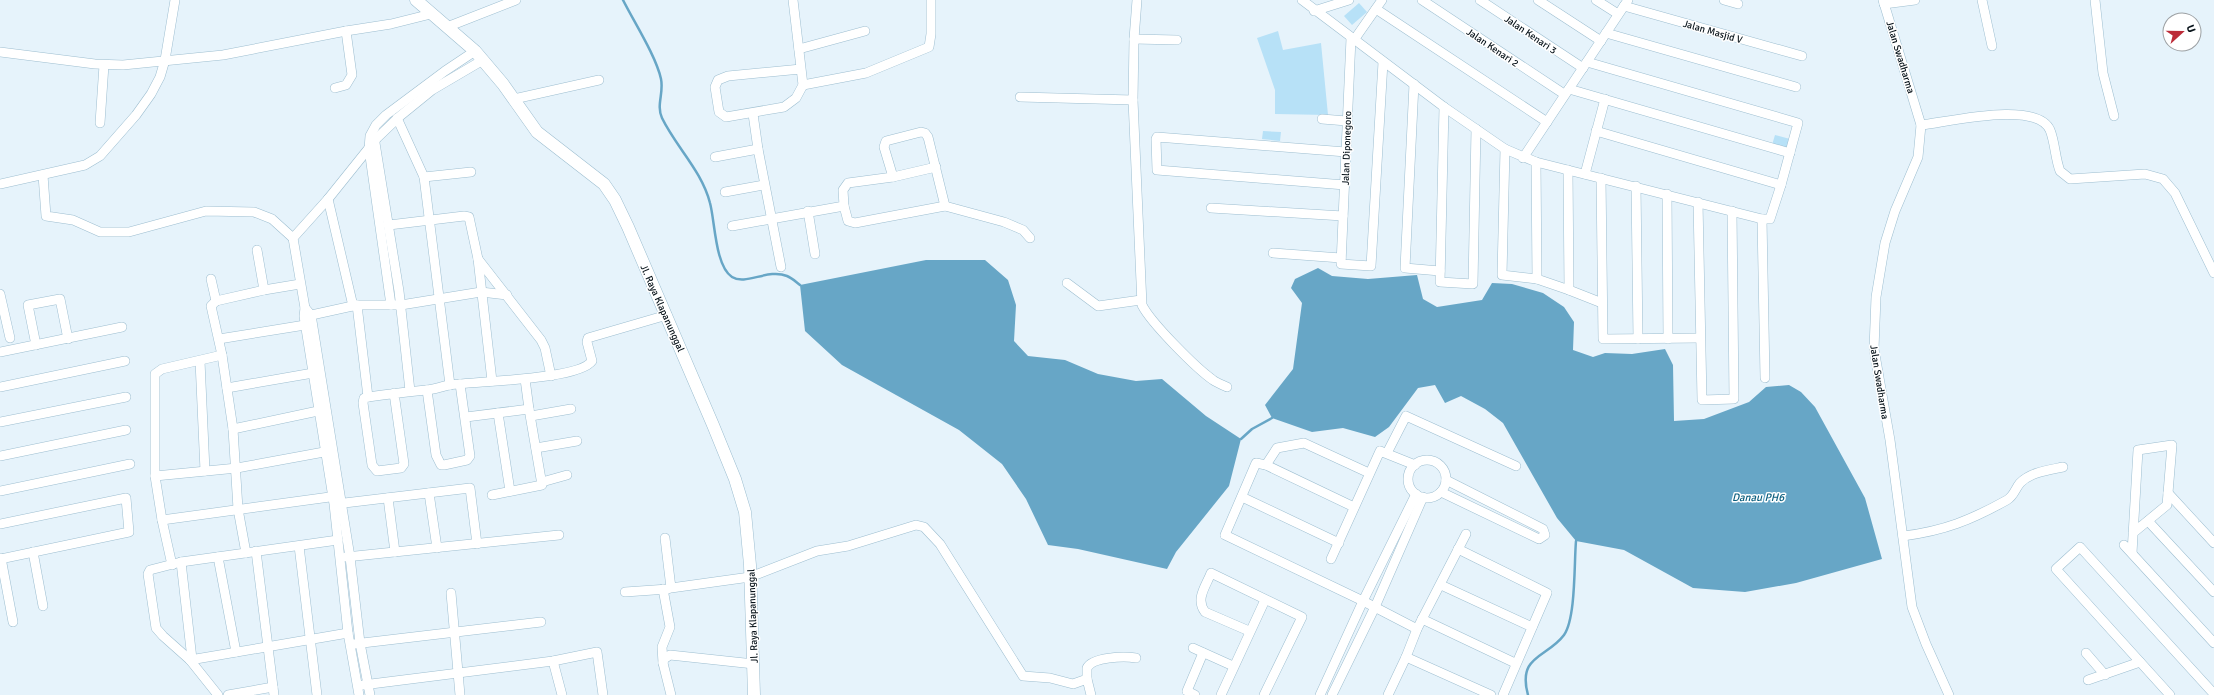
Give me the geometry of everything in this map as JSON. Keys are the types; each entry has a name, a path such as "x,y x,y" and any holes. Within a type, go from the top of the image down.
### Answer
{"street":[{"path":"0,184 85,165 100,156 151,94 166,60 175,0"},
{"name":"Jl. Raya Klapanunggal","path":"416,0 479,56 514,98 537,132 604,184 615,200 667,315 735,479 748,527 754,695"},
{"path":"447,27 516,0"},
{"path":"793,0 799,49 801,69 802,85 796,98 790,105 753,114 726,117 721,115 719,112 716,94 718,80 728,76 801,69"},
{"path":"802,85 866,73 929,47 931,34 931,0"},
{"path":"1137,0 1134,39 1133,100 1141,300 1145,312 1153,321 1214,381 1227,387"},
{"path":"1302,0 1444,107 1505,149 1523,158 1732,212 1762,219 1770,219 1790,153"},
{"path":"1314,10 1349,0"},
{"path":"1352,39 1382,0"},
{"name":"Jalan Kenari 2","path":"1422,0 1566,92 1605,99 1790,153"},
{"name":"Jalan Kenari 3","path":"1480,0 1585,65 1798,123 1790,153"},
{"path":"1538,0 1601,41"},
{"path":"1596,0 1618,14"},
{"path":"1724,0 1738,4"},
{"path":"1884,2 1916,0"},
{"path":"1982,0 1992,46"},
{"path":"2095,0 2103,73 2114,116"},
{"name":"Jalan Swadharma","path":"1884,2 1922,125 1918,157 1895,211 1885,243 1873,321 1875,362 1890,440 1909,590 1916,620 1949,695"},
{"path":"1523,158 1626,3"},
{"name":"Jalan Masjid V","path":"1626,3 1802,56"},
{"path":"1376,9 1547,122"},
{"path":"0,52 104,65 123,65 223,55 346,31 391,24 431,14"},
{"path":"335,88 346,84 352,75 346,31"},
{"path":"799,49 865,31"},
{"path":"1606,33 1796,87"},
{"path":"1134,39 1177,40"},
{"name":"Jalan Diponegoro","path":"1341,258 1352,39"},
{"path":"293,238 328,199 377,138 397,118 432,90 479,56"},
{"path":"410,391 401,305 389,225 370,136 376,124 386,115 445,70 479,56"},
{"path":"1273,253 1341,258 1341,264 1371,266 1383,62"},
{"path":"100,123 104,65"},
{"path":"514,98 599,80"},
{"path":"1414,84 1405,268 1440,271"},
{"path":"1020,97 1133,100"},
{"path":"1585,174 1605,99"},
{"path":"1444,107 1440,282 1473,284 1476,129"},
{"path":"753,114 764,185 773,218 781,267"},
{"path":"1922,125 2007,114 2028,114 2042,120 2050,129 2060,171 2070,179 2145,174 2158,177 2175,193 2214,273"},
{"path":"397,118 424,177 450,385"},
{"path":"1322,119 1347,121"},
{"path":"1596,131 1781,185"},
{"path":"893,177 884,147 885,143 888,140 921,132 925,133 928,137 936,167 944,206"},
{"path":"1345,185 1157,170 1156,139 1157,137 1346,152"},
{"path":"372,146 391,305"},
{"path":"1505,149 1502,275 1536,279 1602,302"},
{"path":"715,157 758,150"},
{"path":"1536,162 1536,279"},
{"path":"936,167 893,177 848,183 844,190 844,206 848,221 854,223 944,206 1004,222 1023,230 1030,238"},
{"path":"1568,170 1569,290"},
{"path":"424,177 471,172"},
{"path":"43,175 46,216 73,220 100,232 129,232 206,211 254,212 272,219 293,238 337,500 338,540 348,633 358,690 368,685 553,661 597,652 603,695"},
{"path":"1601,178 1603,339 1700,338"},
{"path":"725,192 764,185"},
{"path":"1636,186 1638,339"},
{"path":"1667,194 1668,338"},
{"path":"328,199 355,305 368,397"},
{"path":"1698,202 1702,400 1734,399 1732,212"},
{"path":"732,226 808,211 844,206"},
{"path":"1211,208 1343,216"},
{"path":"808,211 815,254"},
{"path":"389,225 464,216 469,217 478,259 492,381"},
{"path":"1762,219 1764,378"},
{"path":"257,250 264,290"},
{"path":"478,259 541,340 545,348 552,376"},
{"path":"211,279 216,301"},
{"path":"1067,283 1098,306 1141,300"},
{"path":"246,553 238,509 237,468 233,429 222,355 211,311 211,304 216,301 264,290 300,284"},
{"path":"219,339 355,305 401,305 481,292 507,295"},
{"path":"0,294 10,338"},
{"path":"36,345 28,305 60,299 68,338"},
{"path":"394,393 404,464 401,468 386,471 375,471 372,465 362,402 364,398 394,393 427,390 450,385 552,376 591,363 592,359 587,342 588,338 667,315"},
{"path":"307,316 324,452 350,557 360,643 370,695"},
{"path":"0,352 122,328"},
{"path":"172,565 162,520 155,476 155,374 162,369 222,355"},
{"path":"200,360 205,471"},
{"path":"0,387 125,361"},
{"path":"227,388 313,373"},
{"path":"492,495 540,487 542,482 525,379"},
{"path":"427,390 436,455 440,464 467,460 470,458 466,417 460,384"},
{"path":"0,422 126,397"},
{"path":"466,417 498,412 530,412 571,409"},
{"path":"233,429 318,411"},
{"path":"498,412 510,492"},
{"path":"1387,453 1406,416 1516,466"},
{"path":"0,456 126,430"},
{"path":"536,448 577,441"},
{"path":"1266,465 1277,448 1304,443 1369,473"},
{"path":"2132,553 2133,533 2138,450 2172,445 2167,505 2133,533"},
{"path":"1331,559 1380,451 1415,465"},
{"path":"155,476 237,468 324,452"},
{"path":"1425,460 1436,462 1444,469 1446,480 1441,492 1433,497 1419,496 1410,485 1409,480 1409,474 1415,465 1425,460"},
{"path":"1354,507 1266,465 1256,463 1225,535 1363,601 1417,629"},
{"path":"0,491 130,464"},
{"path":"1903,536 1933,532 1964,522 2008,499 2021,483 2033,475 2047,470 2063,468"},
{"path":"542,482 567,475"},
{"path":"1441,492 1539,539 1545,535 1543,529 1446,480"},
{"path":"162,520 238,509 337,500 388,498 470,488 477,544"},
{"path":"429,493 437,548"},
{"path":"2168,493 2214,543"},
{"path":"1320,695 1363,601 1419,496"},
{"path":"1332,695 1375,607 1419,496"},
{"path":"1242,497 1339,543"},
{"path":"0,524 126,498 129,532 0,558 13,622"},
{"path":"388,498 395,552"},
{"path":"2148,521 2214,592"},
{"path":"625,592 667,589 750,577 817,551 848,546 916,525 924,527 940,544 1023,676 1050,678 1073,684 1087,679"},
{"path":"1391,694 1417,629 1466,534"},
{"path":"340,558 558,536"},
{"path":"665,538 670,627 662,648 663,662 671,695"},
{"path":"218,695 191,659 163,636 154,621 148,574 150,570 181,562 338,540"},
{"path":"2124,545 2214,643"},
{"path":"299,546 318,695"},
{"path":"2170,695 2056,569 2080,547 2214,694"},
{"path":"1458,549 1545,590 1547,596 1515,663 1503,695"},
{"path":"228,695 274,691 256,551"},
{"path":"33,552 44,606"},
{"path":"218,557 236,652"},
{"path":"181,562 191,659"},
{"path":"1249,631 1205,612 1201,606 1200,599 1211,573 1302,617 1264,695"},
{"path":"1441,585 1532,627"},
{"path":"451,593 460,695"},
{"path":"1221,695 1249,631 1265,600"},
{"path":"1422,619 1515,663"},
{"path":"350,644 541,622"},
{"path":"191,659 348,633"},
{"path":"1193,648 1233,666"},
{"path":"1195,695 1187,691 1203,653"},
{"path":"2086,653 2105,675"},
{"path":"663,662 667,656 672,654 754,664"},
{"path":"1091,695 1087,679 1087,668 1092,662 1117,657 1136,658"},
{"path":"1406,657 1491,695"},
{"path":"553,661 562,695"},
{"path":"2088,680 2140,662"}],"shaded area":[{"path":"1359,3 1367,12 1352,25 1344,16"},
{"path":"1278,31 1283,50 1321,43 1328,115 1275,114 1275,90 1257,38"},
{"path":"1263,131 1281,132 1280,141 1262,139"},
{"path":"1775,135 1790,139 1788,150 1772,145"}],"water":[{"path":"926,260 985,260 1008,280 1016,305 1014,341 1028,356 1065,360 1098,374 1136,381 1162,379 1206,416 1241,439 1229,486 1176,552 1167,569 1078,549 1048,545 1026,499 1002,464 959,430 842,365 805,331 800,285"},
{"name":"Danau PH6","path":"1318,268 1332,276 1368,279 1417,275 1423,299 1437,307 1482,300 1492,283 1512,284 1543,293 1564,307 1574,322 1573,350 1593,357 1605,353 1632,354 1665,349 1673,365 1674,421 1704,419 1749,402 1766,387 1789,385 1801,392 1815,407 1865,498 1882,559 1796,583 1745,592 1693,588 1624,550 1576,541 1557,518 1503,423 1485,409 1461,396 1445,403 1435,385 1418,388 1389,427 1375,437 1343,428 1312,432 1272,418 1265,405 1293,369 1302,303 1291,288 1295,279"}],"waterway":[{"path":"623,0 650,50 661,79 662,89 660,113 662,118 695,170 706,191 712,211 716,243 726,271 732,277 744,280 772,274 780,274 789,277 800,285"},
{"path":"1241,439 1252,429 1272,418"},
{"path":"1528,695 1526,682 1527,672 1530,665 1557,643 1564,635 1568,627 1573,604 1576,541"}]}
